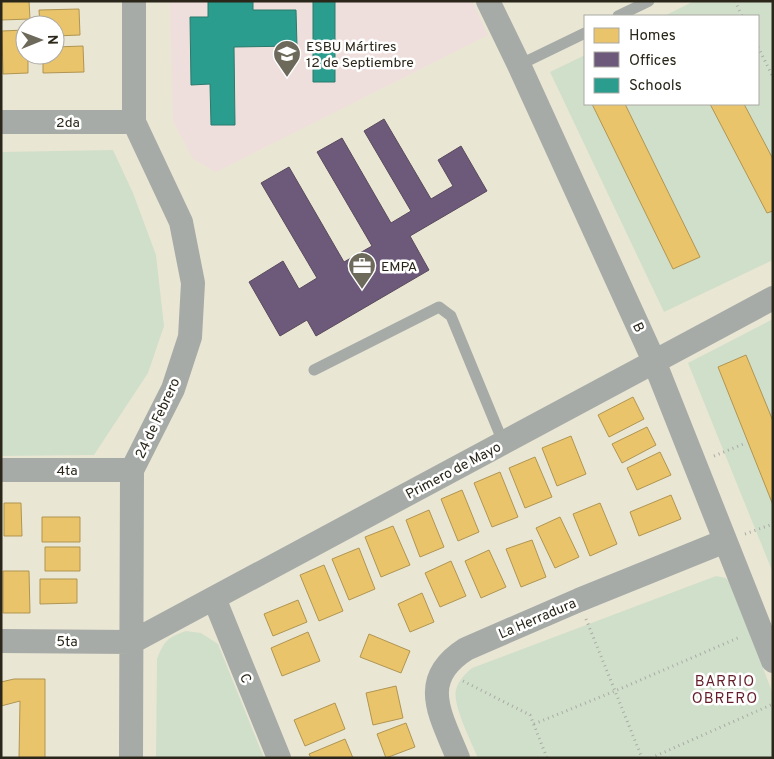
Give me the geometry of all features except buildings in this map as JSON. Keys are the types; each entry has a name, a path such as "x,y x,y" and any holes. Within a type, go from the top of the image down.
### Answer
{"street":[{"name":"24 de Febrero","path":"131,758 132,470 173,389 190,337 193,283 180,222 134,122 134,1"},
{"name":"B","path":"488,1 654,361 773,661"},
{"name":"2da","path":"1,122 134,122"},
{"name":"Primero de Mayo","path":"132,642 773,298"},
{"name":"4ta","path":"1,470 132,470"},
{"name":"La Herradura","path":"458,758 438,706 436,688 443,670 451,658 466,649 579,600 724,541"},
{"name":"C","path":"214,598 279,758"},
{"name":"5ta","path":"1,641 132,642"}],"lane":[{"path":"620,15 649,1"},
{"path":"519,65 584,32"},
{"path":"314,370 439,307 451,316 503,442"}],"path":[{"path":"735,1 742,15"},
{"path":"759,49 773,77"},
{"path":"694,464 746,444"},
{"path":"579,600 642,758"},
{"path":"534,724 616,692 760,628"},
{"path":"443,670 530,715 548,758"},
{"path":"650,758 773,704"}],"shaded area":[{"name":"ESBU Mártires 12 de Septiembre","path":"170,1 472,1 488,35 216,172 193,159 173,121"}],"green space":[{"path":"694,1 773,1 773,260 664,312 550,72 584,55 584,105 759,105 759,15 666,15"},
{"path":"113,150 133,193 156,255 164,326 148,373 94,455 1,456 1,152"},
{"path":"773,319 773,573 688,363"},
{"path":"716,576 726,578 731,585 773,694 773,758 478,758 463,724 456,696 458,684 472,668"},
{"path":"186,631 201,633 218,644 264,758 156,758 157,659 167,640"}],"place":[{"name":"ESBU Mártires 12 de Septiembre","path":"287,78"},
{"name":"EMPA","path":"362,290"}],"district":[{"name":"BARRIO OBRERO","path":"725,690"}]}
